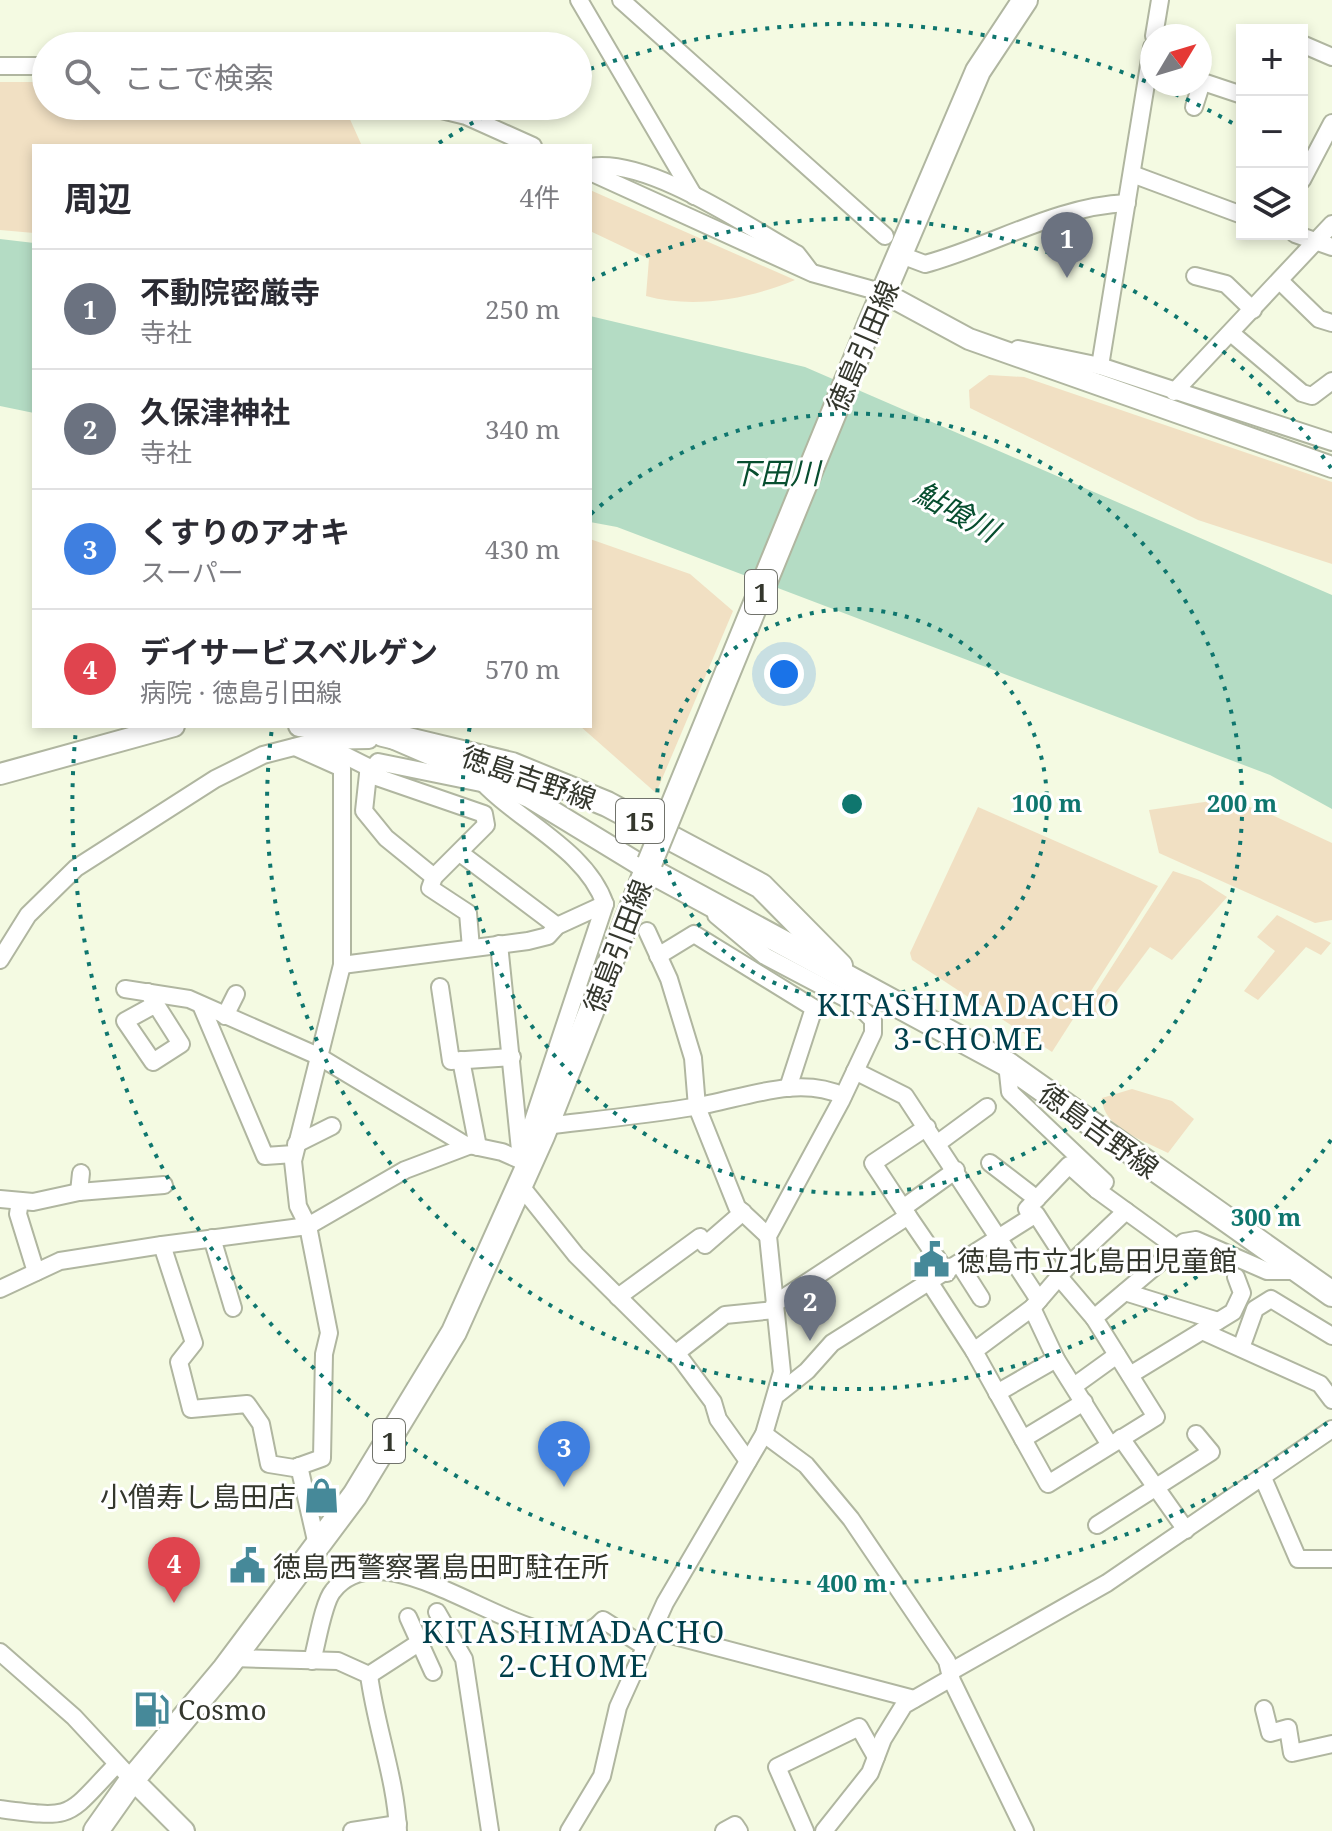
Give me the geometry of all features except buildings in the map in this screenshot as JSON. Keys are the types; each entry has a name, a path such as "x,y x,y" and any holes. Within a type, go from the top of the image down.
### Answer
{"main road":[{"name":"徳島引田線","path":"96,1831 130,1777 187,1716 355,1495 454,1332 523,1171 546,1126 871,322 978,71 1025,0"},
{"name":"徳島吉野線","path":"383,734 512,765 607,804 761,886 855,982"},
{"name":"徳島吉野線","path":"649,865 1007,1064 1332,1294"},
{"name":"徳島引田線","path":"109,1831 130,1777"}],"street":[{"path":"579,0 695,198"},
{"path":"621,0 885,236"},
{"path":"1156,24 1160,0"},
{"path":"1308,46 1331,54"},
{"path":"0,66 32,66"},
{"path":"1212,85 1236,93"},
{"path":"1100,366 1146,96"},
{"path":"1194,107 1197,96"},
{"path":"475,120 529,144"},
{"path":"1304,168 1309,145 1332,123"},
{"path":"592,169 608,164 649,174 797,254 812,273"},
{"path":"592,171 812,273 884,293 969,339 1332,467"},
{"path":"1132,174 1236,213"},
{"path":"909,258 925,264 1055,218 1102,204 1127,203"},
{"path":"1174,392 1280,281 1324,245 1332,224"},
{"path":"1195,276 1226,284 1253,310"},
{"path":"1280,281 1319,319 1332,323"},
{"path":"1231,333 1302,393 1312,396 1332,381"},
{"path":"969,339 1100,366 1332,442"},
{"path":"0,774 167,728"},
{"path":"320,728 383,734 529,797 649,865"},
{"path":"0,960 28,915 76,868 215,779 263,755 317,741 368,740 383,734"},
{"path":"317,741 370,772 484,814 486,825 434,877 430,888 468,913 471,948"},
{"path":"162,1245 194,1343 179,1362 191,1409 247,1404 261,1424 269,1464 299,1466 322,1458 324,1354 329,1333 308,1226 298,1206 295,1149 342,965 342,768 295,747"},
{"path":"434,877 386,838 364,811 370,772 378,762 479,778 549,837 598,885 605,904 523,1171"},
{"path":"460,853 557,926"},
{"path":"569,1831 602,1776 618,1707 644,1646 764,1434 782,1372 768,1236 873,1033 873,1020 858,1005 765,956 686,888"},
{"path":"342,965 548,936 557,926 605,904"},
{"path":"647,931 669,979 693,1058 697,1107 737,1207 768,1236"},
{"path":"658,956 694,934 814,1008 788,1088"},
{"path":"499,944 523,1171 576,1255 675,1354 713,1402 718,1419 748,1461"},
{"path":"440,987 451,1061 512,1057"},
{"path":"125,989 152,998 189,999 318,1056 523,1171"},
{"path":"225,1016 236,994"},
{"path":"152,998 120,1024 146,1067 196,1034"},
{"path":"152,998 181,1044"},
{"path":"201,1005 265,1156 295,1149 332,1126"},
{"path":"461,1060 475,1146"},
{"path":"1007,1064 1010,1092 1105,1182 1097,1190"},
{"path":"855,1071 905,1096 1001,1238 1036,1304 1056,1359 1084,1402 1157,1489 1186,1530"},
{"path":"546,1126 697,1107 788,1088 828,1088 843,1096"},
{"path":"938,1143 987,1107"},
{"path":"927,1127 873,1163 906,1212 981,1298"},
{"path":"0,1289 60,1261 308,1226 405,1170 475,1146"},
{"path":"990,1163 1037,1199"},
{"path":"1031,1217 1027,1209 1069,1165 1097,1190 1177,1248"},
{"path":"675,1354 725,1315 774,1307 906,1212 956,1170"},
{"path":"79,1192 81,1173"},
{"path":"0,1209 79,1192 164,1185"},
{"path":"0,1199 19,1207"},
{"path":"19,1207 36,1272"},
{"path":"974,1351 1036,1304 1126,1211"},
{"path":"618,1297 700,1237 705,1245 743,1212"},
{"path":"778,1394 807,1371 832,1343 1036,1214 1065,1271 1156,1417 1048,1484 974,1351 930,1283"},
{"path":"212,1238 233,1308"},
{"path":"1094,1318 1177,1248 1196,1240 1267,1271 1296,1271"},
{"path":"1130,1375 1233,1312 1242,1293 1236,1277"},
{"path":"1125,1292 1218,1321"},
{"path":"1241,1348 1255,1309 1271,1299 1332,1336"},
{"path":"1202,1331 1326,1380 1332,1400"},
{"path":"1074,1386 1117,1355"},
{"path":"997,1393 1056,1359"},
{"path":"1023,1439 1084,1402"},
{"path":"824,1831 870,1773 904,1705 1107,1583 1332,1429"},
{"path":"764,1434 806,1465 851,1519 947,1661 950,1675 1025,1831"},
{"path":"1097,1525 1216,1450 1196,1434"},
{"path":"299,1466 317,1545"},
{"path":"1263,1478 1298,1559 1332,1559"},
{"path":"312,1661 331,1592 346,1580 366,1572 393,1573 447,1588 518,1622 573,1637 594,1631 603,1620 644,1646"},
{"path":"437,1612 464,1659 490,1831"},
{"path":"408,1617 433,1672"},
{"path":"652,1630 914,1699"},
{"path":"369,1675 420,1642"},
{"path":"0,1652 74,1717 184,1831"},
{"path":"232,1658 338,1661 369,1675"},
{"path":"352,1831 398,1827 369,1675"},
{"path":"1264,1709 1270,1733 1288,1728 1292,1753 1332,1744"},
{"path":"805,1831 777,1767 859,1727 876,1757"},
{"path":"0,1809 55,1824 130,1777"},
{"path":"724,1831 735,1825 739,1831"}],"shaded area":[{"path":"0,82 32,82 32,120 350,120 361,144 32,144 32,233 0,230"},
{"path":"592,191 795,280 721,300 664,300 646,296 649,259 592,232"},
{"path":"989,375 1024,377 1332,482 1332,564 1198,520 970,408 969,390"},
{"path":"592,540 690,574 733,611 656,793 582,728 592,728"},
{"path":"1225,799 1268,813 1332,843 1332,920 1315,923 1159,853 1149,810"},
{"path":"978,807 1158,886 1052,1052 912,960 910,953"},
{"path":"1173,871 1200,880 1227,897 1172,960 1150,947 1099,1015 1084,1010"},
{"path":"1277,915 1331,943 1321,955 1306,947 1258,1000 1244,991 1275,951 1257,937"},
{"path":"1132,1089 1172,1101 1194,1119 1168,1153 1126,1132 1109,1118 1102,1098"}],"water":[{"path":"0,239 32,243 32,413 0,406"},
{"name":"下田川","path":"592,316 805,367 1332,595 1332,809 1270,775 617,527 592,522"}],"place":[{"name":"不動院密厳寺","path":"1067,278"},
{"name":"徳島市立北島田児童館","path":"931,1260"},
{"name":"久保津神社","path":"810,1341"},
{"name":"くすりのアオキ","path":"564,1487"},
{"name":"小僧寿し島田店","path":"322,1496"},
{"name":"徳島西警察署島田町駐在所","path":"247,1566"},
{"name":"デイサービスベルゲン","path":"174,1603"},
{"name":"Cosmo","path":"152,1709"}],"district":[{"name":"KITASHIMADACHO 3-CHOME","path":"969,1021"},
{"name":"KITASHIMADACHO 2-CHOME","path":"574,1648"}],"water label":[{"name":"鮎喰川","path":"957,511"}]}
